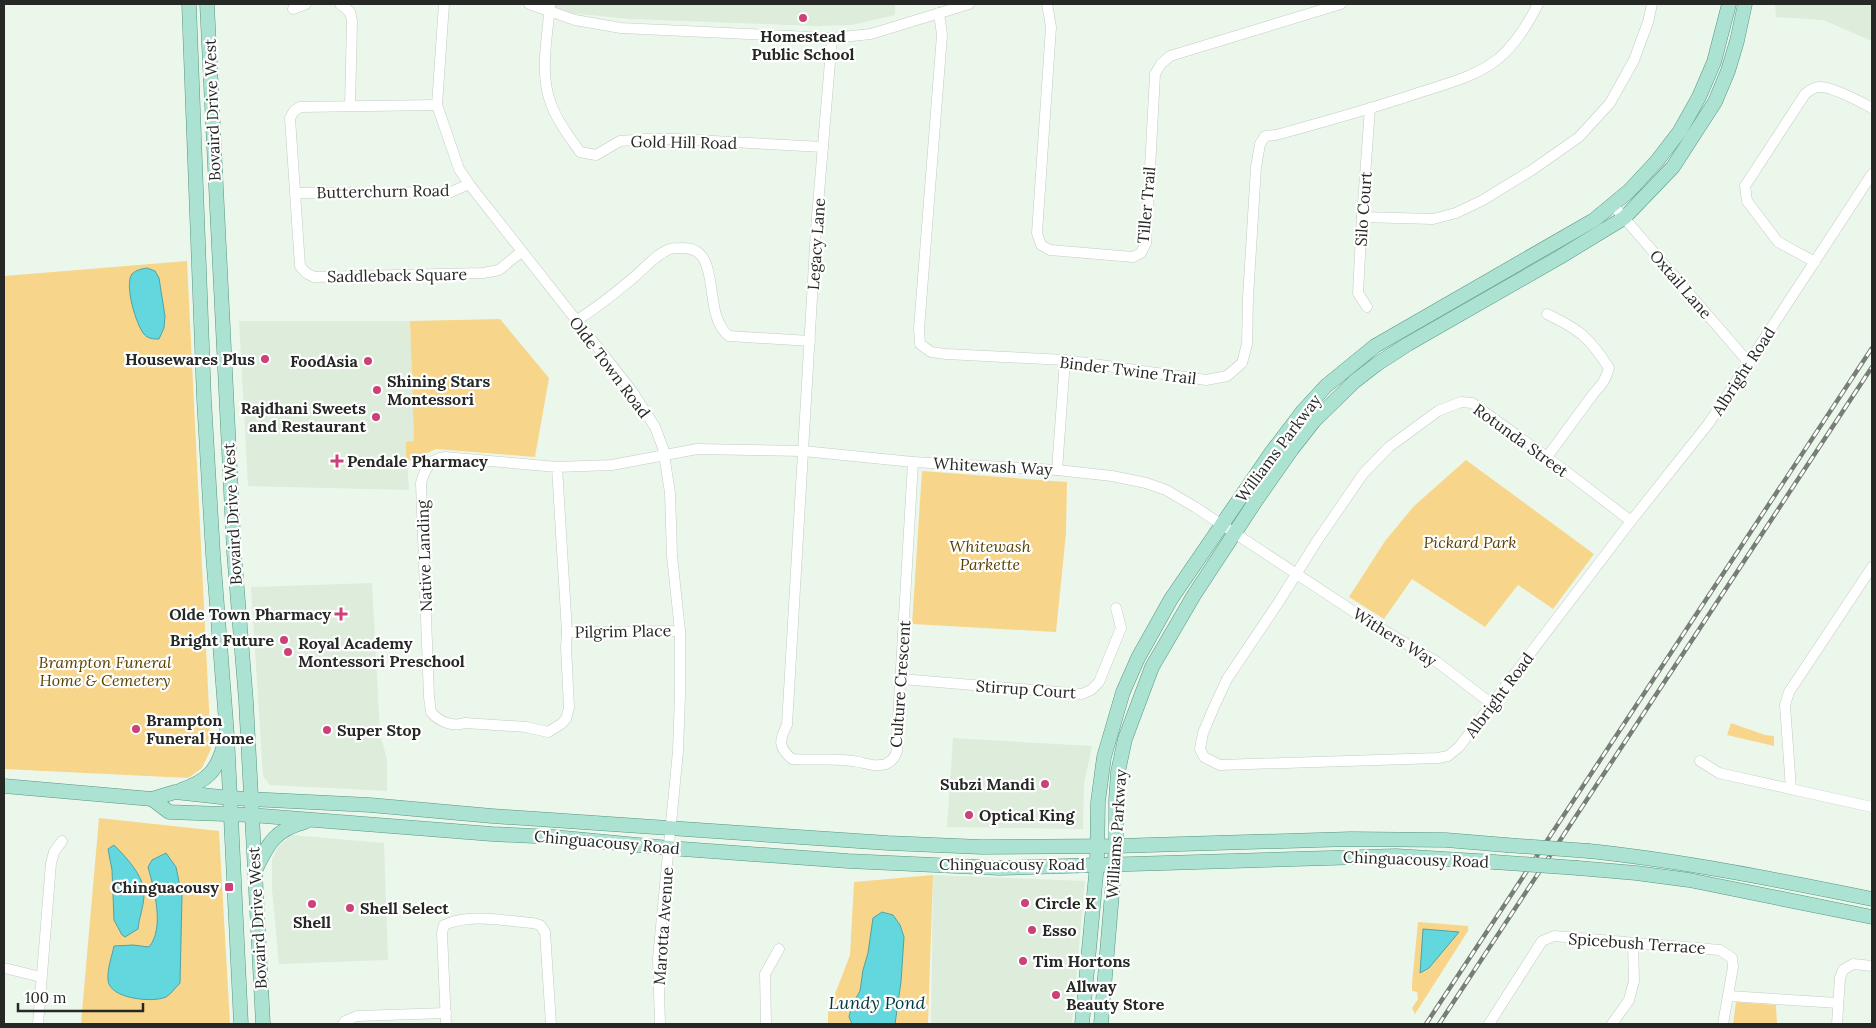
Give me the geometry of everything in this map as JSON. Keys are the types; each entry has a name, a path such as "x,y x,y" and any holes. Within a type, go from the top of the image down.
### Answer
{"main road":[{"name":"Bovaird Drive West","path":"189,4 203,359 213,554 227,735 241,1024"},
{"name":"Bovaird Drive West","path":"207,4 234,552 246,700 263,1024"},
{"name":"Williams Parkway","path":"1082,1024 1097,864 1098,802 1102,766 1123,692 1138,658 1171,599 1221,524 1303,411 1326,386 1375,346 1594,220 1613,205 1656,161 1680,131 1699,97 1714,62 1729,4"},
{"name":"Williams Parkway","path":"1101,1024 1115,864 1118,772 1125,739 1137,704 1152,667 1170,633 1234,533 1292,449 1314,421 1355,381 1408,344 1552,262 1624,218 1674,167 1715,102 1728,71 1745,4"},
{"path":"213,554 234,552"},
{"path":"175,792 198,784 212,772 221,757 227,735"},
{"name":"Chinguacousy Road","path":"4,786 152,799 175,792 230,798 370,805 492,816 954,846 1116,846 1351,839 1446,840 1642,856 1872,899"},
{"name":"Chinguacousy Road","path":"152,799 169,812 251,815 848,861 972,867 999,868 1396,856 1494,862 1636,873 1689,880 1872,917"},
{"path":"255,872 266,848 275,836 292,826 314,820"}],"street":[{"path":"293,9 306,4"},
{"path":"340,4 350,12 352,21 350,106"},
{"name":"Olde Town Road","path":"444,4 437,105 459,169 468,184 637,399 655,427 664,448 670,493 672,556 680,631 680,694 671,828"},
{"path":"529,4 550,7 575,20 621,28 832,38 871,34 969,4"},
{"name":"Tiller Trail","path":"1047,4 1051,27 1037,234 1041,245 1050,250 1133,256 1141,253 1146,243 1155,74 1161,64 1170,56 1341,4"},
{"name":"Binder Twine Trail","path":"939,13 942,35 919,329 920,344 931,352 946,354 1065,360 1206,380 1227,376 1242,363 1247,344 1256,167 1260,144 1266,136 1276,135 1370,108 1468,77 1497,59 1514,43 1538,4"},
{"path":"1362,217 1433,220 1456,213 1516,180 1579,137 1610,102 1634,60 1648,22 1652,4"},
{"name":"Gold Hill Road","path":"550,7 545,67 549,97 562,126 580,152 596,155 620,140 646,139 823,147"},
{"name":"Legacy Lane","path":"803,451 816,229 832,38"},
{"path":"1815,262 1778,242 1747,200 1745,186 1805,94 1811,89 1825,88 1872,108"},
{"name":"Saddleback Square","path":"437,105 300,107 294,111 290,118 300,266 306,273 314,277 483,274 498,270 521,252"},
{"name":"Silo Court","path":"1367,307 1358,293 1370,108"},
{"name":"Albright Road","path":"1295,574 1280,600 1227,679 1203,733 1200,749 1204,757 1220,765 1438,758 1448,756 1459,747 1631,520 1709,423 1872,174"},
{"name":"Butterchurn Road","path":"296,193 451,192 468,184"},
{"name":"Oxtail Lane","path":"1613,205 1749,363"},
{"path":"575,321 592,311 668,249 692,248 700,252 705,259 716,319 722,330 730,336 810,341"},
{"path":"1547,314 1580,331 1609,368 1607,378 1547,456"},
{"path":"1057,470 1065,360"},
{"name":"Rotunda Street","path":"1295,574 1363,474 1389,446 1438,411 1461,402 1472,403 1547,456 1631,520"},
{"name":"Whitewash Way","path":"664,455 697,449 803,451 913,462 1057,470 1146,482 1166,490 1221,524 1295,574"},
{"name":"Culture Crescent","path":"803,451 786,725 781,736 781,744 792,759 857,761 874,766 886,763 897,753 899,745 897,737 913,462"},
{"name":"Native Landing","path":"558,467 567,632 569,708 566,719 555,729 548,732 526,727 444,722 431,712 429,697 421,483 423,474 435,460 445,457 558,467 612,464 664,455"},
{"path":"1791,789 1785,705 1789,692 1872,567"},
{"name":"Withers Way","path":"1295,574 1364,619 1437,662 1492,704"},
{"name":"Stirrup Court","path":"901,679 1082,694 1092,690 1099,682 1114,646 1121,628 1116,608"},
{"name":"Pilgrim Place","path":"567,632 680,631"},
{"path":"1700,761 1719,773 1872,807"},
{"name":"Marotta Avenue","path":"660,1024 658,958 671,828"},
{"path":"38,1024 51,863 54,852 62,841"},
{"path":"446,1024 442,933 444,924 456,919 473,918 533,923 540,926 545,932 551,1024"},
{"name":"Spicebush Terrace","path":"1489,1024 1542,941 1554,936 1720,950 1726,953 1732,958 1733,967 1723,1024"},
{"path":"1612,1024 1629,1000 1634,981 1633,943"},
{"path":"766,1024 765,974 779,949"},
{"path":"1837,1024 1840,978 1846,967 1853,964 1872,966"},
{"path":"4,968 41,977"},
{"path":"1729,996 1838,1003"},
{"path":"343,1024 357,1016 446,1013"}],"shaded area":[{"path":"550,4 895,4 895,15 852,25 815,26 630,19 549,11"},
{"path":"1775,4 1872,4 1872,41 1823,20 1776,17"},
{"path":"239,321 410,321 414,441 406,443 409,490 248,486"},
{"path":"372,583 380,734 387,759 387,791 270,785 263,776 251,587"},
{"path":"953,738 1092,746 1084,784 1083,829 947,827"},
{"path":"292,835 384,843 388,960 279,964 272,890 272,859 279,845"},
{"path":"933,875 1085,881 1072,1024 931,1024"}],"green space":[{"name":"Brampton Funeral Home & Cemetery","path":"187,261 211,749 202,768 188,778 4,769 4,276"},
{"path":"500,319 549,378 535,457 436,449 423,455 416,461 406,460 406,442 414,441 410,321"},
{"name":"Pickard Park","path":"1466,460 1594,554 1553,609 1518,585 1485,627 1412,579 1384,619 1349,597 1385,541 1414,506"},
{"name":"Whitewash Parkette","path":"922,471 1067,482 1066,533 1056,632 912,624"},
{"path":"1731,723 1765,735 1774,736 1774,746 1727,735"},
{"path":"99,818 219,831 230,1024 81,1023"},
{"path":"933,875 928,1024 828,1024 828,1012 850,955 854,882"},
{"path":"1418,922 1468,926 1468,931 1415,1014 1412,1008 1418,999 1417,992 1412,991 1412,983"},
{"path":"1736,1002 1776,1005 1777,1024 1733,1024"}],"water":[{"path":"147,268 155,271 159,278 165,316 164,328 159,339 147,337 144,334 135,314 130,295 129,286 132,274"},
{"path":"114,845 134,867 141,881 144,894 138,929 125,937 114,920 112,870 108,849"},
{"path":"166,853 176,867 182,896 180,983 166,997 160,999 133,998 116,992 110,986 108,976 110,963 114,946 133,945 149,947 154,939 157,908 148,867 152,860"},
{"name":"Lundy Pond","path":"882,912 893,915 900,925 904,937 901,982 895,1024 852,1024 849,1017 852,1005 860,991 873,918"},
{"path":"1423,929 1459,932 1429,968 1420,973"}],"railway":[{"path":"1426,1024 1872,348"},
{"path":"1439,1024 1872,367"}],"place":[{"name":"Homestead Public School","path":"803,18"},
{"name":"Housewares Plus","path":"265,359"},
{"name":"FoodAsia","path":"368,361"},
{"name":"Shining Stars Montessori","path":"377,390"},
{"name":"Rajdhani Sweets and Restaurant","path":"376,417"},
{"name":"Pendale Pharmacy","path":"337,461"},
{"name":"Olde Town Pharmacy","path":"341,614"},
{"name":"Bright Future","path":"284,640"},
{"name":"Royal Academy Montessori Preschool","path":"288,652"},
{"name":"Brampton Funeral Home","path":"136,729"},
{"name":"Super Stop","path":"327,730"},
{"name":"Subzi Mandi","path":"1045,784"},
{"name":"Optical King","path":"969,815"},
{"name":"Chinguacousy","path":"229,887"},
{"name":"Circle K","path":"1025,903"},
{"name":"Shell","path":"312,904"},
{"name":"Shell Select","path":"350,908"},
{"name":"Esso","path":"1032,930"},
{"name":"Tim Hortons","path":"1023,961"},
{"name":"Allway Beauty Store","path":"1056,995"}]}
